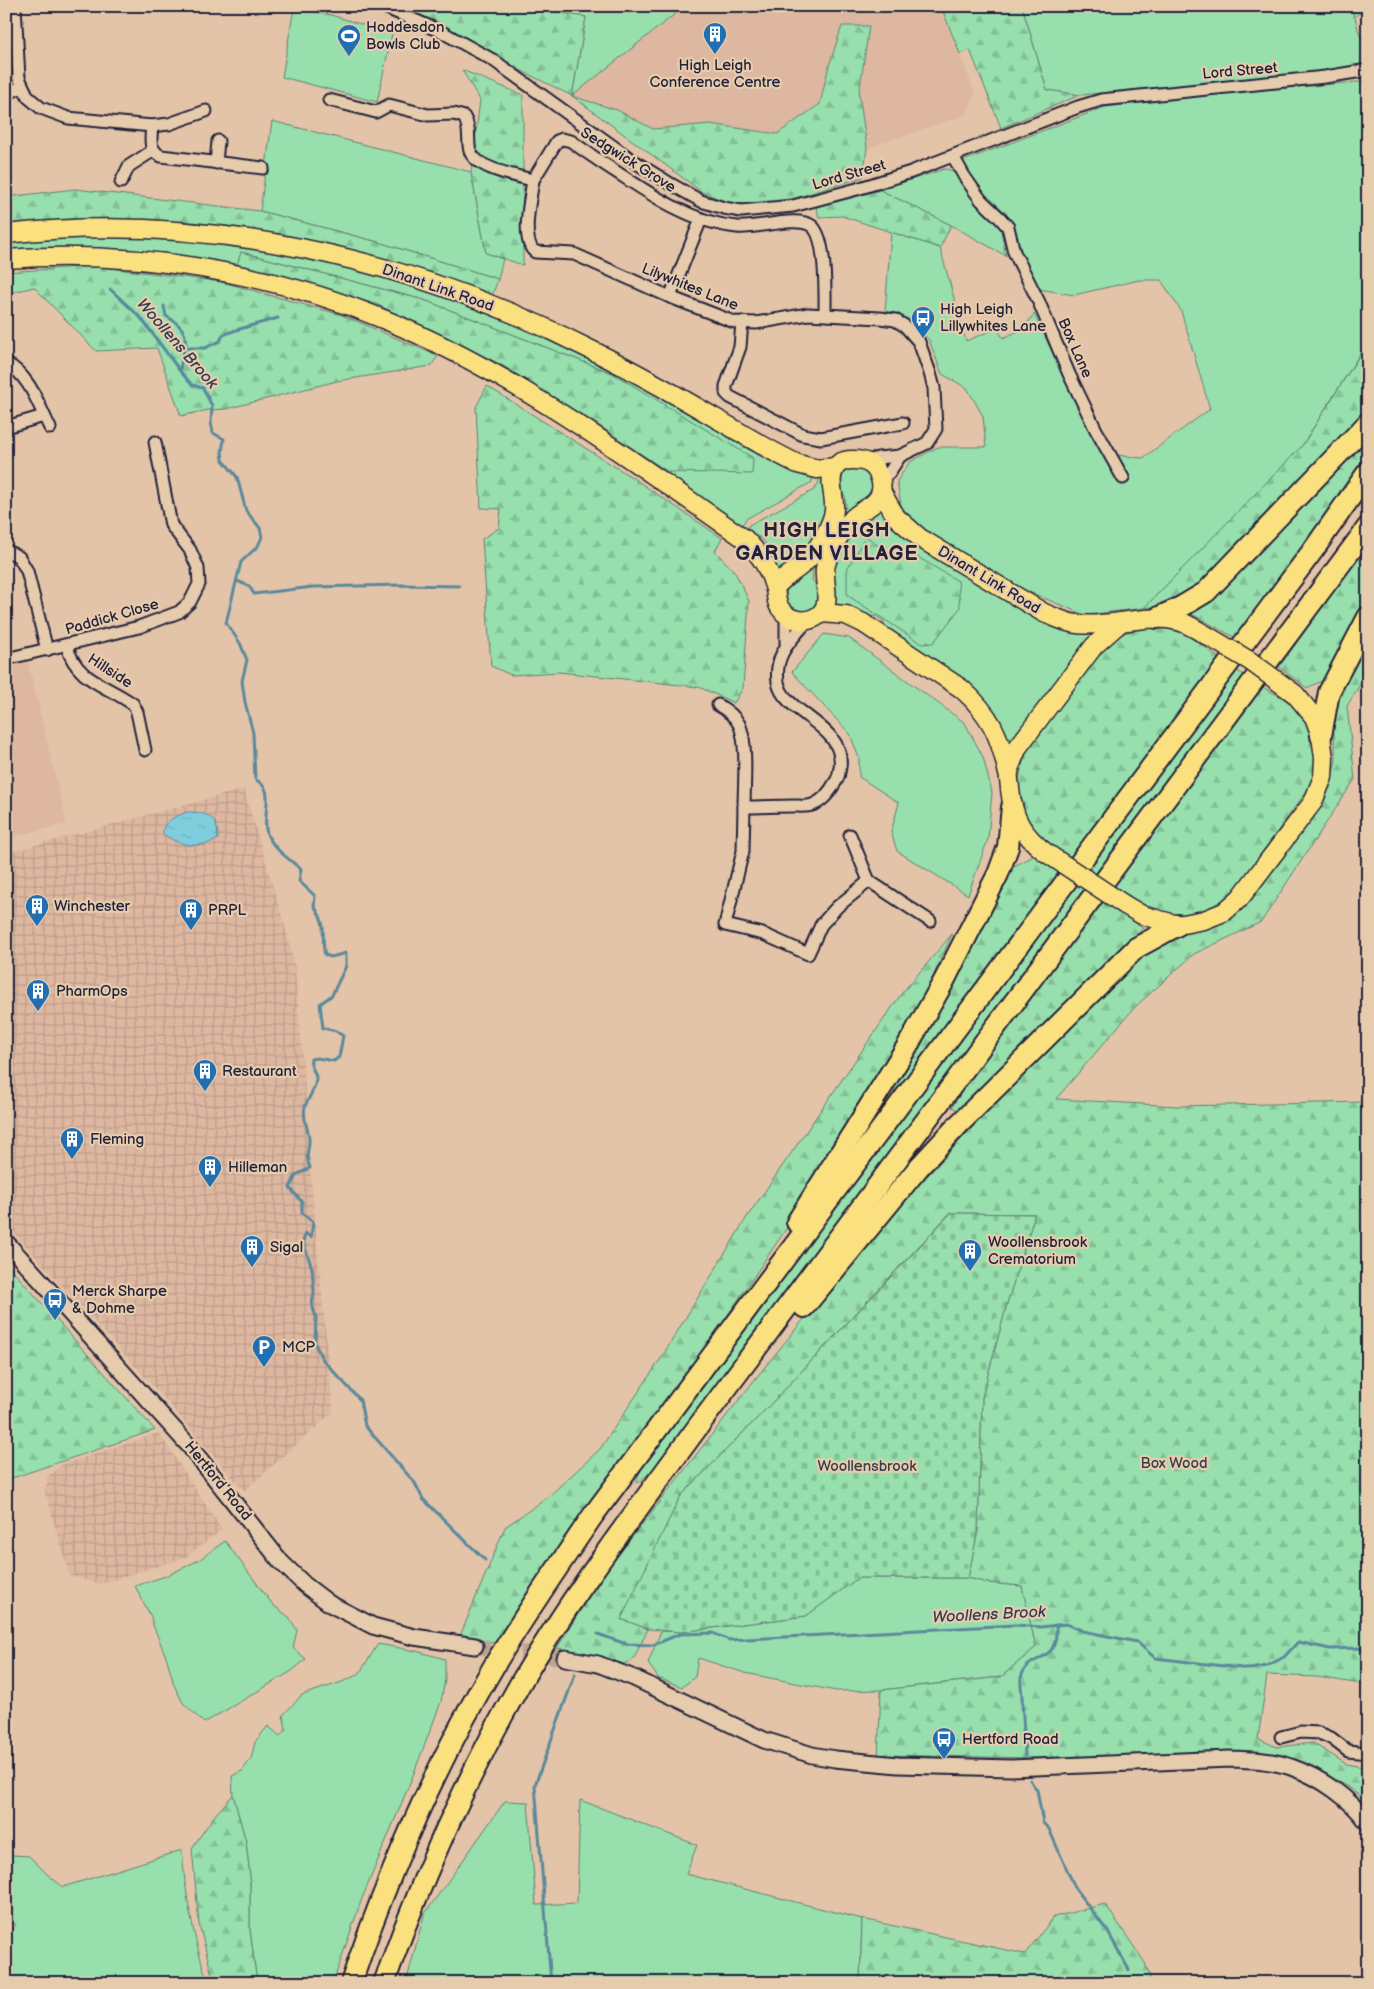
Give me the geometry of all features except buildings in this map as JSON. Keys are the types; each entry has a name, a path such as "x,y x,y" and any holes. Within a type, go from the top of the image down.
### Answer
{"highway":[{"path":"1157,618 1206,592 1368,423"},
{"path":"352,1983 393,1870 423,1802 498,1660 544,1586 594,1514 1296,573 1368,472"},
{"path":"384,1983 409,1915 445,1829 481,1756 521,1683 554,1629 694,1432 1368,527"},
{"path":"1321,736 1329,692 1368,617"},
{"path":"718,1348 908,1044 944,981 998,874 1008,847 1012,807"},
{"path":"694,1432 782,1333 919,1167 959,1124 1136,948 1178,925"}],"main road":[{"name":"Dinant Link Road","path":"6,234 54,229 135,228 235,238 364,263 453,290 543,327 640,375 790,461 810,468 824,469 835,468 846,461 865,462 872,465 878,472 881,486 896,517 920,538 1044,612 1077,624 1098,624 1157,618 1180,622 1206,635 1250,661 1295,694 1314,717 1321,736 1324,758 1323,776 1313,802 1240,898 1224,912 1204,920 1178,925"},
{"path":"6,259 98,258 177,264 270,283 388,321 448,350 517,387 662,480 745,539 756,550 775,588 776,601 786,615 793,619 846,615 863,622 962,689 976,701 994,726 1003,750 1012,807 1021,828 1033,842 1142,915 1178,925"},
{"path":"775,588 782,579 799,568 813,554 829,526 834,508 832,482 835,468"},
{"path":"815,617 826,605 824,572 830,553 851,520 877,500 881,486"},
{"path":"1008,774 1018,747 1094,646 1121,622"},
{"name":"Hertford Road","path":"6,1242 191,1448 281,1562 305,1585 330,1604 373,1626 414,1637 475,1646"},
{"path":"565,1658 598,1664 634,1678 749,1733 812,1755 898,1766 1011,1768 1230,1759 1263,1761 1291,1766 1319,1780 1346,1799 1368,1824"}],"street":[{"path":"16,6 18,68 22,87 34,104 57,116 152,126 169,124 206,111"},
{"name":"Lord Street","path":"382,6 442,32 493,60 651,172 701,201 724,208 755,211 792,206 816,200 910,172 1101,100 1325,77 1368,70"},
{"path":"6,94 22,87"},
{"path":"329,100 376,112 389,105 428,115 454,114 464,117 468,122 470,152 478,162 512,176 533,180"},
{"path":"152,126 152,143 156,154 165,157 263,168"},
{"name":"Sedgwick Grove","path":"533,180 557,142 565,139 571,141 659,200 701,219 738,228 788,222 804,223 813,227 818,236 824,261 825,315"},
{"path":"216,163 218,142"},
{"path":"121,182 129,166 154,150"},
{"name":"Box Lane","path":"953,156 981,200 1008,227 1014,252 1038,300 1069,374 1096,430 1124,478"},
{"name":"Lilywhites Lane","path":"533,180 527,237 531,249 540,253 574,254 724,319 756,323 808,314 825,315 895,320 912,332 919,342 934,388 936,429 927,443 900,456 884,457 865,462"},
{"path":"670,297 701,219"},
{"path":"742,322 740,347 726,386 726,393 730,397 803,435 821,438 903,423"},
{"path":"6,363 17,370 26,380 50,428"},
{"path":"6,427 44,416"},
{"name":"Paddick Close","path":"6,659 67,646 139,627 172,616 186,607 197,590 198,568 192,555 171,525 155,442"},
{"name":"Lilywhites Lane","path":"881,486 900,456"},
{"path":"6,550 19,557 27,571 47,650"},
{"path":"744,807 812,805 829,793 838,778 841,759 834,740 786,698 778,684 777,670 786,643 786,615"},
{"path":"786,643 815,617"},
{"name":"Hillside","path":"67,646 72,661 78,670 133,704 137,712 145,750"},
{"path":"718,705 731,712 738,722 743,735 743,851 725,925 763,934 808,954 821,925 837,906 868,881"},
{"path":"850,834 868,881 930,921"},
{"path":"1281,1737 1301,1732 1319,1733 1331,1738 1348,1751 1368,1753"}],"shaded area":[{"path":"685,6 941,6 975,93 966,115 867,148 859,94 869,26 842,26 828,69 820,104 777,134 710,124 653,129 617,110 572,96"},
{"path":"28,662 67,824 6,838 6,667"},
{"path":"244,789 287,933 295,969 306,1100 307,1136 333,1412 244,1491 162,1396 6,1224 6,853"},
{"path":"159,1433 222,1530 184,1558 100,1584 70,1576 45,1493 47,1477 63,1464"}],"green space":[{"path":"392,6 517,6 586,17 572,96"},
{"path":"517,6 685,6 572,96 586,17"},
{"path":"941,6 1022,6 1047,90 1080,95 1001,128 970,50 960,54"},
{"path":"1022,6 1352,6 1359,33 1368,50 1368,64 1340,70 1080,95 1047,90"},
{"path":"1352,6 1368,6 1368,7 1354,17"},
{"path":"294,8 331,15 392,34 377,102 282,77"},
{"path":"842,26 869,26 859,94 867,148 863,177 773,205 732,204 702,192 572,96 617,110 653,129 710,124 777,134 820,104 828,69"},
{"path":"462,70 523,95 523,265 486,253 471,172 480,100"},
{"path":"1368,81 1368,341 1300,449 1144,608 1085,615 1010,584 916,526 901,505 897,481 910,462 938,447 986,447 983,416 967,388 942,374 929,340 910,320 885,312 891,232 940,248 966,341 997,328 1003,338 1023,329 1034,314 1092,434 1115,455 1143,458 1210,409 1181,311 1161,280 1139,280 1074,295 1039,289 1031,278 1017,250 1006,213 987,197 968,176 963,167 963,161 1105,107 1216,94"},
{"path":"272,121 471,172 486,253 503,259 498,279 378,242 260,211"},
{"path":"944,169 951,170 958,176 1000,226 1006,256 951,225 880,190"},
{"path":"75,189 260,211 378,242 498,279 492,296 415,270 177,223 72,219 6,226 6,197"},
{"path":"880,190 951,225 940,248 842,216 819,217 816,207"},
{"path":"110,234 196,240 289,253 397,279 473,305 573,349 670,398 813,475 812,482 746,519 740,528 478,358 272,277 6,253 6,240","holes":["241,252 424,300 612,373 668,472 592,421 500,364 376,303"]},
{"path":"241,252 424,300 612,373 753,458 752,474 668,472 592,421 500,364 376,304 237,265"},
{"path":"93,266 222,282 342,315 438,356 431,366 337,381 226,409 208,410 181,416 157,348 96,351 34,287 6,294 6,272"},
{"path":"1368,342 1368,414 1195,594 1171,604 1144,608 1302,446"},
{"path":"487,386 633,478 722,538 715,551 735,572 749,601 743,688 734,703 699,687 559,672 511,675 491,666 482,539 499,528 501,509 481,508 476,407"},
{"path":"1368,435 1368,453 1318,530 1236,638 1188,612"},
{"path":"852,469 860,469 866,472 870,476 872,487 862,502 848,514 843,510 846,507 845,496 840,491 839,482 845,472"},
{"path":"820,476 825,476 828,507 811,547 778,573 767,552 766,544 760,537 753,537 746,531 749,525 814,490"},
{"path":"881,507 891,523 903,535 1036,615 1097,630 1009,748 1000,725 884,629 884,621 876,616 867,617 833,605 831,573 846,536 853,527"},
{"path":"866,536 893,557 904,549 958,581 960,608 933,643 922,644 847,595 847,569"},
{"path":"1368,544 1368,603 1330,677 1307,688 1279,667"},
{"path":"813,564 816,567 813,570 812,580 818,588 819,597 815,606 809,610 802,611 790,605 787,599 787,592 792,582"},
{"path":"1148,627 1180,632 1195,640 1220,659 1072,858 1045,842 1028,823 1020,799 1019,786 1023,761 1028,749 1098,654 1119,636"},
{"path":"824,634 849,638 965,723 983,757 992,792 988,839 968,895 897,851 891,832 899,803 859,777 859,758 850,734 792,672"},
{"name":"Box Wood","path":"1368,634 1368,671 1347,706 1355,779 1261,922 1194,954 1135,1007 1056,1099 1177,1106 1368,1102 1368,1685 1317,1677 1267,1675 1258,1739 1277,1747 1313,1743 1346,1764 1368,1768 1368,1805 1359,1795 1346,1786 1317,1770 1257,1752 1034,1758 878,1755 881,1690 1001,1677 1036,1647 1022,1586 988,1583 968,1578 978,1530 982,1397 1008,1300 1035,1214 950,1213 769,1406 680,1497 622,1619 648,1629 633,1660 624,1664 602,1657 557,1648 601,1577 756,1378 869,1239 1017,1079 1146,948 1169,938 1201,930 1228,920 1250,902 1317,813 1330,787 1336,760 1333,722 1335,703 1347,674"},
{"path":"1235,669 1248,678 1098,877 1086,868"},
{"path":"1261,686 1290,703 1302,714 1312,734 1315,767 1309,788 1233,892 1216,904 1196,913 1174,915 1164,914 1149,908 1113,886"},
{"path":"1034,856 1060,873 898,1093 892,1089 1008,869"},
{"path":"1075,882 1088,890 658,1465 638,1483 636,1481 647,1456"},
{"path":"1104,901 1143,928 1131,943 961,1112 952,1107 986,1054"},
{"path":"952,934 903,1044 820,1179 683,1381 498,1643 458,1641 505,1527 547,1498 600,1449 660,1360 747,1217 902,993"},
{"name":"Woollensbrook","path":"951,1213 1035,1214 1008,1300 982,1397 978,1530 968,1578 858,1578 806,1616 680,1632 648,1629 621,1619 680,1497 769,1406"},
{"path":"6,1263 155,1430 6,1480"},
{"path":"225,1541 273,1605 289,1617 297,1630 293,1648 306,1659 292,1671 204,1723 183,1703 174,1685 167,1659 151,1617 135,1586 166,1576 199,1560"},
{"path":"858,1578 968,1578 988,1583 1022,1586 1036,1647 1001,1677 881,1690 836,1691 745,1673 698,1658 695,1677 682,1687 658,1678 648,1663 661,1631 680,1632 806,1616"},
{"path":"378,1644 445,1659 445,1679 441,1702 361,1901 333,1983 257,1983 250,1930 250,1877 246,1842 233,1795 232,1776 242,1771 251,1759 255,1742 268,1726 280,1736 286,1729 283,1715 302,1695 342,1682 359,1674"},
{"path":"233,1795 246,1842 250,1877 250,1930 257,1983 214,1983 199,1924 192,1848 215,1815"},
{"path":"580,1800 697,1845 686,1874 862,1919 860,1983 406,1983 424,1915 505,1801 528,1802 536,1905 577,1903"},
{"path":"182,1850 185,1884 191,1917 208,1983 13,1983 9,1934 16,1925 6,1916 6,1861 11,1855 29,1856 63,1887"},
{"path":"1105,1904 1145,1963 1152,1983 860,1983 862,1919 1025,1954 1054,1917"}],"water":[{"path":"187,812 201,813 210,817 216,826 218,839 204,844 190,845 176,841 163,834 163,829 167,822"}],"waterway":[{"name":"Woollens Brook","path":"6,201 11,206"},
{"name":"Woollens Brook","path":"110,289 141,318 192,385 203,388 212,406 211,423 213,433 224,439 223,460 237,477 246,511 260,528 262,537 258,546 241,562 226,623 240,643 247,660 242,681 253,733 255,779 266,791 266,830 268,836 279,850 301,869 299,881 315,896 314,906 319,913 323,925 325,955 331,957 346,953 346,966 332,995 320,1004 323,1028 336,1031 343,1036 339,1057 334,1061 317,1058 311,1059 316,1081 305,1107 304,1115 309,1138 307,1155 310,1168 296,1175 290,1188 302,1202 302,1213 313,1222 311,1237 305,1233 303,1242 312,1268 314,1292 312,1305 316,1317 315,1344 323,1360 360,1400 365,1426 415,1483 423,1499 485,1560"},
{"path":"164,306 166,316 175,322 184,334 185,346 180,371"},
{"path":"186,348 205,348 220,341 223,335 278,318"},
{"path":"237,581 249,586 254,594 313,587 459,586"},
{"name":"Woollens Brook","path":"598,1634 626,1644 653,1645 680,1634 713,1633 729,1640 1015,1625 1041,1627 1066,1624 1083,1631 1137,1642 1155,1658 1250,1669 1267,1666 1284,1657 1298,1642 1330,1649 1360,1648 1368,1653"},
{"path":"1025,1755 1021,1678 1025,1669 1030,1664 1048,1653 1053,1647 1056,1638 1056,1625"},
{"path":"551,1983 535,1785 575,1674"},
{"path":"1030,1780 1037,1790 1043,1823 1049,1829 1076,1890 1108,1932 1129,1970"}],"tunnel":[{"path":"475,1646 565,1658"}],"place":[{"name":"High Leigh Conference Centre","path":"715,55"},
{"name":"Hoddesdon Bowls Club","path":"349,57"},
{"name":"High Leigh Lillywhites Lane","path":"923,339"},
{"name":"Winchester","path":"37,927"},
{"name":"PRPL","path":"191,931"},
{"name":"PharmOps","path":"38,1012"},
{"name":"Restaurant","path":"205,1092"},
{"name":"Fleming","path":"72,1160"},
{"name":"Hilleman","path":"210,1188"},
{"name":"Sigal","path":"252,1268"},
{"name":"Woollensbrook Crematorium","path":"970,1272"},
{"name":"Merck Sharpe & Dohme","path":"55,1321"},
{"name":"MCP","path":"264,1368"},
{"name":"Hertford Road","path":"944,1760"}],"district":[{"name":"HIGH LEIGH GARDEN VILLAGE","path":"827,542"}]}
